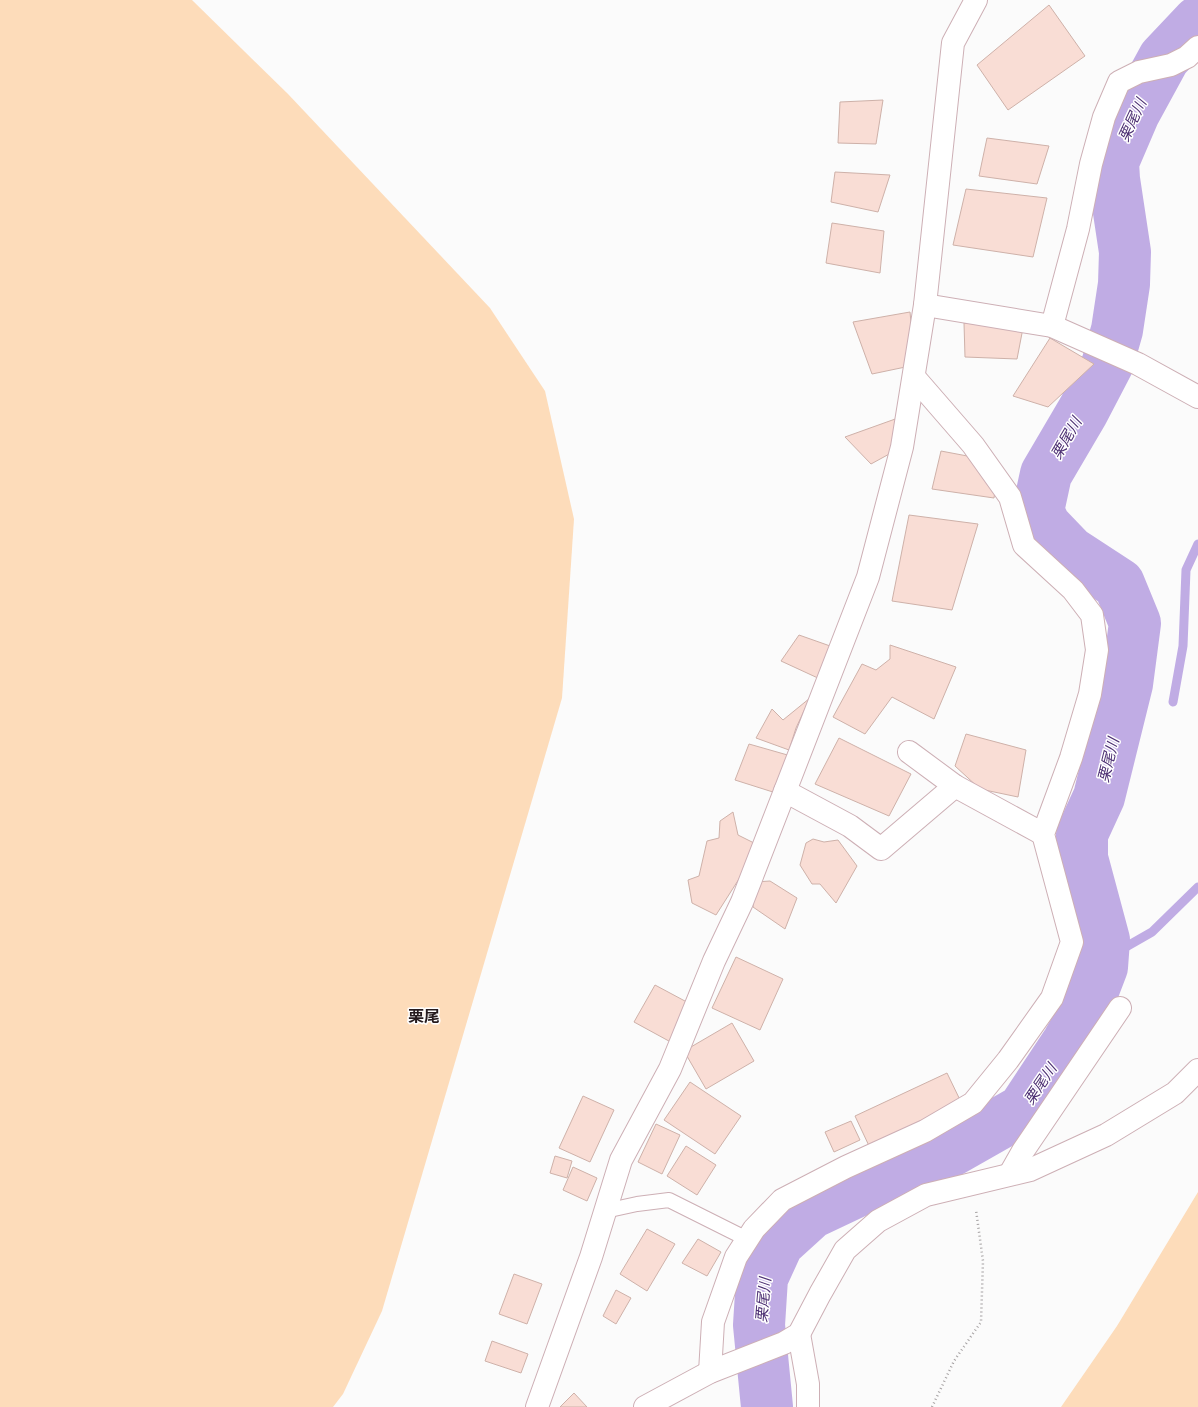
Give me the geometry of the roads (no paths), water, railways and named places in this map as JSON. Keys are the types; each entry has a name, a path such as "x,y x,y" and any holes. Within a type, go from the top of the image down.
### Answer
{"street":[{"path":"536,1405 590,1257 621,1160 670,1069 714,961 742,902 868,577 902,447 914,376 925,305 953,43 976,0"},
{"path":"1052,326 1078,229 1091,164 1104,117 1119,82 1139,72 1172,65 1187,57 1198,47"},
{"path":"925,305 1052,326 1138,364 1198,396"},
{"path":"710,1372 713,1322 736,1257 754,1229 782,1200 846,1167 925,1131 973,1104 1008,1060 1052,998 1072,942 1043,834 1071,758 1090,694 1097,650 1092,615 1073,590 1024,545 1010,497 973,445 914,376"},
{"path":"909,752 955,786 1043,834"},
{"path":"785,791 850,826 881,850 955,786"},
{"path":"1010,1174 1023,1151 1120,1008"},
{"path":"645,1407 710,1372 784,1343 799,1334 845,1250 878,1221 926,1195 1030,1170 1106,1135 1175,1093 1198,1070"},
{"path":"799,1334 808,1384 808,1407"}],"lane":[{"path":"605,1211 637,1204 669,1200 747,1239"}],"waterway":[{"name":"栗尾川","path":"767,1407 759,1325 762,1278 778,1243 811,1213 904,1169 951,1151 1023,1110 1068,1042 1084,1014 1102,967 1104,940 1082,858 1082,834 1099,797 1127,684 1135,623 1119,584 1070,552 1045,526 1038,511 1046,474 1083,411 1107,365 1117,330 1124,284 1125,252 1114,179 1113,162 1134,113 1164,58 1198,22"},
{"path":"1173,702 1183,646 1186,570 1198,544"},
{"name":"栗尾川","path":"1117,952 1152,932 1198,887"}],"district":[{"name":"栗尾","path":"424,1016"}]}
